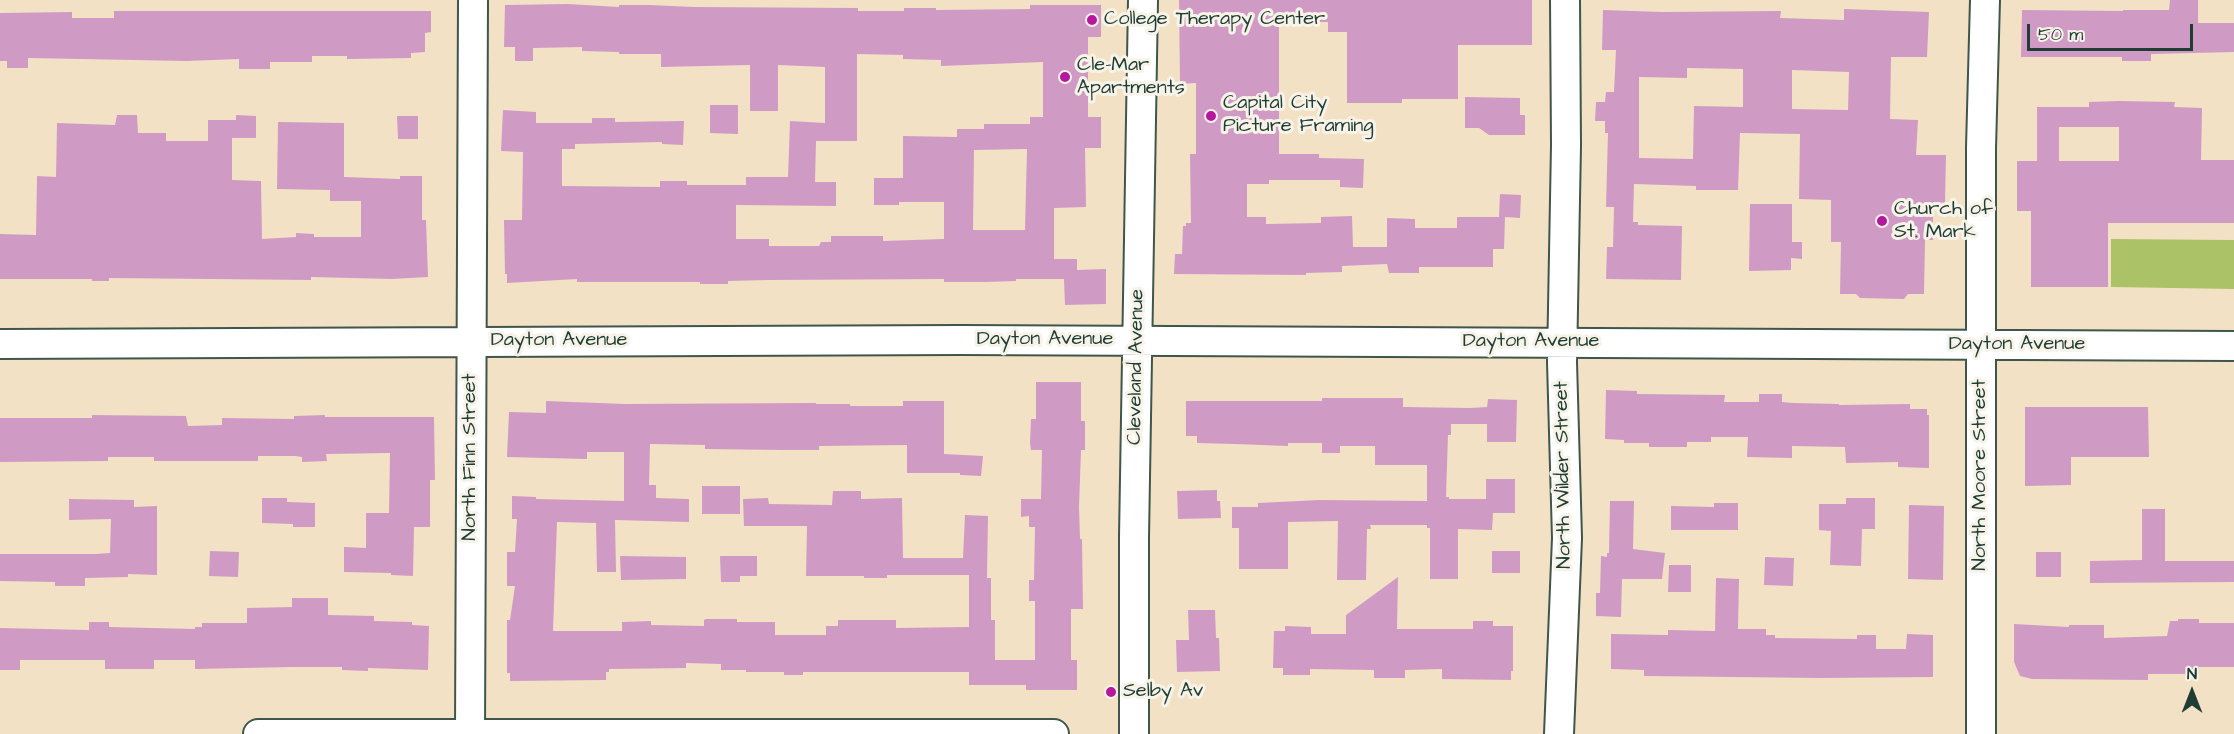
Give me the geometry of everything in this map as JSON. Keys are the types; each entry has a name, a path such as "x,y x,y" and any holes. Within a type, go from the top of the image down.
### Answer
{"street":[{"name":"North Finn Street","path":"471,733 472,0"},
{"name":"Cleveland Avenue","path":"1134,734 1134,537 1143,0"},
{"name":"North Wilder Street","path":"1559,734 1567,538 1562,342 1566,146 1565,0"},
{"name":"North Moore Street","path":"1981,734 1981,148 1985,0"},
{"name":"Dayton Avenue","path":"0,344 1138,340 2234,346"},
{"path":"258,734 1054,734"}],"green space":[{"path":"2111,239 2234,240 2234,289 2111,287"}],"building":[{"path":"1179,0 1532,0 1532,45 1458,45 1458,99 1402,99 1402,103 1347,103 1347,32 1328,32 1328,22 1279,22 1279,154 1319,154 1319,158 1364,159 1363,188 1340,187 1340,180 1269,180 1269,184 1247,184 1247,217 1266,217 1266,224 1321,223 1321,217 1352,216 1353,247 1387,247 1387,218 1415,219 1415,228 1457,228 1457,217 1499,217 1500,194 1521,195 1520,218 1505,217 1504,249 1493,249 1493,267 1419,267 1419,273 1389,273 1387,264 1342,266 1342,272 1306,273 1306,275 1174,274 1175,254 1182,254 1183,226 1191,223 1190,154 1196,154 1196,83 1180,84"},
{"path":"2170,0 2198,0 2198,23 2234,23 2234,52 2151,54 2151,61 2122,61 2122,57 2021,57 2022,10 2169,10"},
{"path":"505,5 858,8 858,11 904,11 904,8 1030,9 1030,5 1101,5 1101,37 1088,37 1088,117 1101,117 1101,148 1085,148 1086,207 1054,208 1054,259 1077,259 1077,270 1106,269 1106,304 1065,305 1064,279 1016,279 1016,281 985,282 944,282 944,279 769,280 700,284 700,282 577,282 577,279 507,283 504,220 522,220 523,152 501,151 503,110 536,112 536,123 592,123 592,118 615,118 615,122 684,121 683,145 662,144 662,142 575,144 575,149 562,149 562,186 660,187 660,181 687,181 687,185 746,185 746,177 788,177 790,121 825,123 825,67 778,65 778,111 750,111 750,65 661,67 661,54 582,51 582,47 533,48 533,61 515,61 515,47 504,47","holes":["857,54 903,55 903,59 941,60 941,66 1043,62 1043,117 1030,117 1030,124 984,124 984,129 957,129 957,137 903,136 903,178 874,178 874,205 899,205 899,202 944,202 944,239 883,241 883,236 831,236 831,242 821,242 819,246 769,246 769,239 736,239 736,205 836,206 836,182 815,182 816,141 857,141","1027,149 1025,230 973,230 974,150"]},
{"path":"1844,9 1929,12 1927,57 1891,57 1890,119 1918,120 1916,155 1946,155 1945,203 1933,202 1933,240 1925,240 1924,294 1908,294 1904,299 1860,298 1856,294 1840,294 1841,242 1831,242 1831,200 1799,199 1800,134 1740,133 1738,190 1696,190 1696,186 1634,184 1633,222 1638,222 1638,225 1682,226 1681,280 1606,279 1607,247 1613,247 1614,207 1606,207 1608,133 1605,133 1605,121 1595,121 1596,102 1605,102 1606,92 1614,92 1616,50 1602,50 1603,10 1781,11 1780,18 1844,20","holes":["1687,68 1743,69 1743,107 1694,106 1693,159 1639,158 1639,77 1687,78","1792,70 1849,72 1848,110 1792,109"]},
{"path":"114,11 431,11 431,32 425,33 425,52 411,53 411,58 347,59 347,56 312,56 312,62 270,62 270,69 239,69 239,59 187,61 28,58 28,68 7,68 7,61 0,61 0,13 72,12 72,18 114,18"},
{"path":"1465,97 1520,98 1520,115 1525,115 1525,135 1489,135 1479,128 1465,128"},
{"path":"2089,102 2175,102 2174,107 2202,108 2201,160 2234,160 2234,223 2108,223 2108,287 2031,287 2031,211 2017,211 2017,161 2037,161 2037,107 2089,107","holes":["2059,127 2119,127 2119,161 2059,161"]},
{"path":"710,105 738,105 738,134 710,133"},
{"path":"117,115 137,115 138,133 166,133 166,141 208,141 208,120 236,120 236,115 256,116 256,138 232,138 232,180 261,181 262,239 296,237 296,233 314,234 314,237 361,237 361,201 330,201 330,190 277,189 278,122 344,123 344,177 400,179 400,176 422,176 422,220 426,220 428,277 392,279 311,277 311,280 109,278 109,281 0,279 0,234 36,235 37,176 56,177 57,123 115,125"},
{"path":"397,116 418,116 418,139 398,139"},
{"path":"1750,204 1792,204 1792,242 1802,242 1802,259 1791,258 1791,270 1749,271"},
{"path":"1036,382 1081,382 1081,421 1085,421 1085,450 1081,450 1079,507 1083,609 1071,609 1071,660 1077,660 1077,690 1026,690 1026,685 969,685 969,672 803,672 803,675 784,675 784,672 721,670 721,664 686,663 686,668 609,669 609,672 606,672 606,680 510,681 510,673 507,673 507,620 510,620 515,586 507,586 507,552 515,552 517,519 512,519 512,496 536,497 536,499 624,501 624,452 587,452 587,459 507,457 509,412 546,413 546,401 625,404 816,403 850,404 850,406 903,406 903,401 944,401 944,454 983,456 981,476 960,475 960,473 907,473 907,445 819,446 819,450 782,450 705,449 705,445 650,444 649,485 656,485 656,498 689,499 689,522 615,520 616,572 597,572 596,523 557,522 553,631 622,631 622,622 651,621 651,625 704,626 706,619 775,622 775,635 826,635 826,626 838,626 838,620 896,620 896,628 969,627 969,575 887,575 887,578 806,576 807,526 744,526 743,499 768,498 769,504 832,505 833,491 861,491 861,499 902,498 903,558 963,558 965,515 988,516 987,578 991,578 991,620 995,620 995,660 1035,660 1035,601 1029,601 1029,580 1034,580 1035,527 1029,527 1029,516 1021,517 1021,499 1041,499 1042,450 1031,450 1030,443 1031,419 1036,419"},
{"path":"1606,390 1637,391 1637,394 1725,395 1724,402 1759,402 1759,394 1782,394 1782,402 1793,403 1910,404 1910,409 1927,409 1927,415 1929,415 1929,468 1898,467 1898,462 1846,463 1845,447 1792,446 1792,458 1747,457 1748,437 1711,437 1711,442 1687,442 1687,447 1649,447 1649,443 1624,443 1624,440 1605,439"},
{"path":"1322,398 1403,398 1403,407 1470,408 1487,407 1488,399 1517,400 1516,442 1487,442 1487,424 1451,424 1451,435 1448,435 1446,497 1449,499 1486,499 1486,479 1515,479 1515,513 1493,513 1492,530 1458,529 1458,579 1430,579 1430,528 1427,528 1427,525 1370,525 1371,529 1367,529 1366,580 1337,580 1338,521 1288,522 1288,569 1239,569 1239,528 1232,528 1232,507 1258,507 1258,503 1319,500 1427,501 1427,465 1375,465 1375,446 1340,446 1340,453 1322,453 1322,443 1288,443 1288,446 1197,443 1197,436 1186,436 1186,401 1322,401"},
{"path":"2025,407 2148,407 2149,457 2071,457 2071,485 2025,486"},
{"path":"92,415 186,416 188,426 222,425 222,418 294,419 294,416 325,415 325,417 434,417 435,480 430,480 430,527 414,527 413,576 344,572 344,547 366,548 366,513 389,513 390,453 326,454 327,461 302,462 302,457 295,456 258,456 258,461 154,461 154,457 108,457 108,461 0,462 0,418 92,418"},
{"path":"702,486 740,486 740,514 702,514"},
{"path":"1217,490 1221,518 1178,519 1177,491"},
{"path":"262,498 287,498 287,502 315,503 315,527 262,523"},
{"path":"1846,498 1875,498 1875,529 1862,529 1861,566 1830,565 1831,531 1819,530 1819,504 1846,504"},
{"path":"69,499 134,500 134,507 157,506 157,575 128,574 128,577 85,578 85,586 55,586 55,582 0,581 0,554 110,553 111,519 69,520"},
{"path":"1610,501 1634,501 1633,549 1665,553 1662,579 1622,579 1621,617 1596,616 1596,593 1600,593 1601,556 1607,557 1609,553"},
{"path":"1714,503 1738,503 1738,530 1671,530 1671,506 1714,507"},
{"path":"1909,505 1944,506 1943,580 1908,579"},
{"path":"2142,509 2165,509 2165,561 2234,561 2234,582 2090,583 2090,561 2142,560"},
{"path":"210,551 239,552 238,577 209,576"},
{"path":"1492,551 1520,551 1520,573 1492,573"},
{"path":"2036,552 2061,552 2061,577 2036,577"},
{"path":"620,556 686,557 686,579 621,580"},
{"path":"720,556 757,556 757,576 740,576 740,582 721,582"},
{"path":"1765,557 1794,558 1793,586 1764,585"},
{"path":"1669,565 1691,565 1691,592 1668,592"},
{"path":"1398,577 1397,629 1473,629 1473,621 1493,621 1493,626 1513,626 1511,680 1442,679 1442,669 1405,670 1405,678 1374,678 1374,670 1310,669 1310,675 1283,675 1283,668 1273,668 1274,631 1285,631 1285,626 1311,627 1311,634 1346,634 1346,615"},
{"path":"1716,578 1739,579 1738,629 1766,629 1766,635 1775,635 1775,638 1857,639 1857,635 1876,635 1876,649 1906,649 1907,634 1933,635 1933,677 1644,676 1644,670 1611,669 1611,634 1668,635 1668,630 1715,631"},
{"path":"292,598 328,598 328,615 374,616 374,621 412,622 412,625 429,626 428,670 368,668 368,671 342,670 342,667 195,669 195,660 154,660 154,669 105,669 105,660 20,660 20,670 0,670 0,628 89,630 89,622 109,622 109,627 195,629 195,627 202,627 202,623 247,623 247,608 292,607"},
{"path":"1188,610 1215,610 1220,671 1177,672 1176,640 1189,640"},
{"path":"2178,619 2199,619 2199,623 2234,623 2234,667 2199,667 2199,674 2148,674 2148,680 2032,679 2020,676 2014,662 2014,624 2069,627 2069,625 2104,625 2104,638 2167,636 2170,621 2178,621"}],"place":[{"name":"College Therapy Center","path":"1092,20"},
{"name":"Cle-Mar Apartments","path":"1065,77"},
{"name":"Capital City Picture Framing","path":"1211,116"},
{"name":"Church of St. Mark","path":"1882,221"},
{"name":"Selby Av","path":"1111,692"}]}
